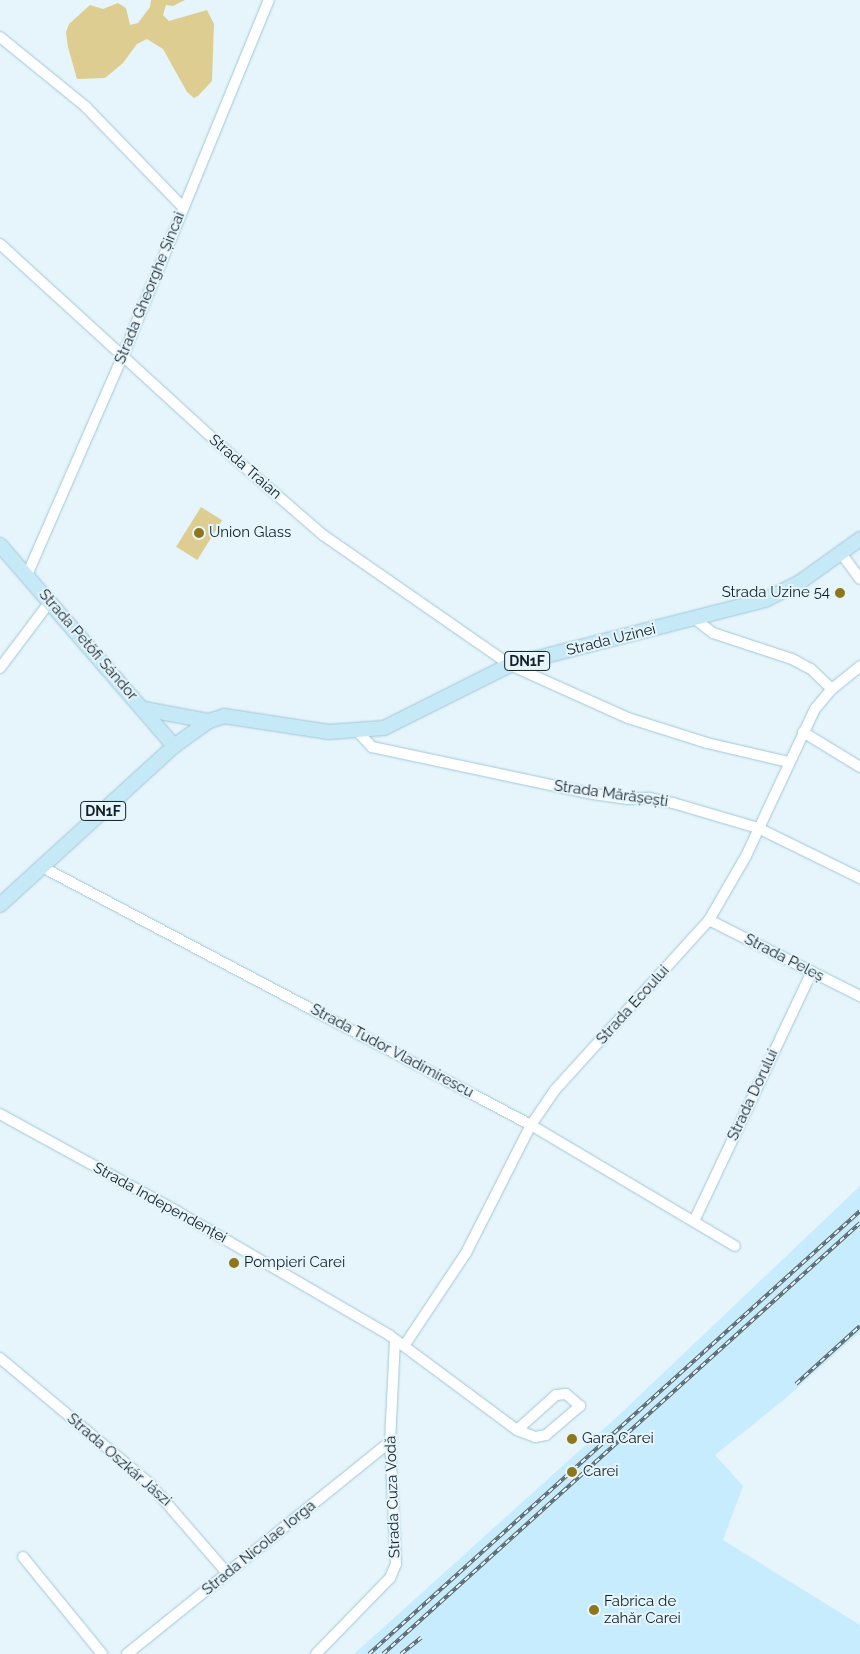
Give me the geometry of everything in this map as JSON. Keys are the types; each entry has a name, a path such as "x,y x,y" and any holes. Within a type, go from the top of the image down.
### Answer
{"main road":[{"name":"Strada Uzinei","path":"209,721 224,716 329,732 358,732 384,728 510,665 765,600 800,582 860,539"},
{"name":"Strada Petőfi Sándor","path":"0,545 144,709 174,746"},
{"path":"144,709 209,721"},
{"name":"DN1F","path":"0,906 174,746 209,721"}],"street":[{"name":"Strada Gheorghe Șincai","path":"27,575 122,358 269,0"},
{"path":"0,37 86,107 183,208"},
{"name":"Strada Traian","path":"0,244 122,358 323,535 510,665 628,718 706,743 788,762"},
{"path":"841,552 860,579"},
{"path":"0,668 49,602"},
{"path":"695,619 713,634 792,659 811,669 832,688"},
{"name":"Strada Ecoului","path":"404,1346 466,1253 531,1125 555,1090 709,920 758,828 815,709 832,688 860,666"},
{"name":"Strada Mărășești","path":"358,732 372,747 592,794 673,803 758,828 860,878"},
{"path":"803,732 860,767"},
{"name":"Strada Tudor Vladimirescu","path":"42,867 531,1125 694,1219 735,1246"},
{"name":"Strada Peleș","path":"709,920 860,996"},
{"name":"Strada Dorului","path":"694,1219 812,972"},
{"name":"Strada Independenței","path":"0,1114 178,1212 395,1340 517,1430 535,1437 546,1435 580,1406 566,1394 556,1395 517,1430"},
{"name":"Strada Cuza Vodă","path":"316,1654 394,1573 396,1564 390,1442 395,1340"},
{"name":"Strada Oszkár Jászi","path":"0,1358 150,1484 227,1573"},
{"name":"Strada Nicolae Iorga","path":"127,1654 390,1442"},
{"path":"23,1557 102,1654"}],"shaded area":[{"path":"151,0 185,0 173,6 166,5 163,15 169,21 207,10 214,24 212,81 198,96 194,98 187,92 163,49 147,39 137,44 123,63 105,78 77,79 68,47 66,32 69,24 90,5 103,9 118,3 126,8 130,25 138,23 150,7"},
{"name":"Union Glass","path":"201,507 222,520 197,560 176,547"},
{"path":"860,1186 860,1332 786,1398 715,1455 743,1486 723,1540 860,1625 860,1654 354,1654 620,1414"}],"railway":[{"path":"369,1654 860,1211"},
{"path":"383,1654 860,1223"},
{"path":"796,1384 860,1326"},
{"path":"401,1654 421,1638"}],"place":[{"name":"Union Glass","path":"199,533"},
{"name":"Strada Uzine 54","path":"840,593"},
{"name":"Pompieri Carei","path":"234,1263"},
{"name":"Gara Carei","path":"572,1439"},
{"name":"Carei","path":"572,1472"},
{"name":"Fabrica de zahăr Carei","path":"594,1610"}]}
